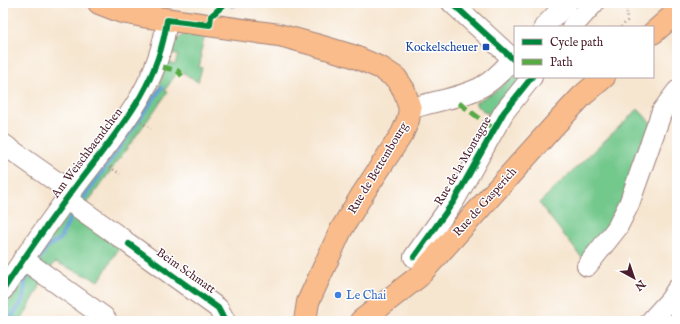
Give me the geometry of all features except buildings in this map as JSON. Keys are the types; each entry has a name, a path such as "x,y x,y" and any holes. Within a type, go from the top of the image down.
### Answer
{"main road":[{"name":"Rue de Bettembourg","path":"99,3 122,12 167,20 279,35 353,56 381,68 396,78 404,90 410,109 408,120 402,134 341,230 308,302 305,321"},
{"path":"654,32 677,12"},
{"name":"Rue de Gasperich","path":"361,321 418,277 552,128 582,96 603,78"}],"street":[{"path":"410,109 461,95 483,87 514,58 452,3"},
{"path":"562,20 594,3"},
{"name":"Am Weischbaendchen","path":"3,290 73,202 145,90 156,66 164,39 167,20"},
{"name":"Rue de la Montagne","path":"414,257 454,201 504,112 531,78"},
{"path":"587,266 617,228 629,204 662,111 677,91"},
{"name":"Beim Schmatt","path":"3,144 73,202 218,308 225,321"},
{"path":"26,262 104,317 107,321"},
{"path":"651,321 675,299"}],"path":[{"path":"622,26 627,21 626,3"},
{"path":"144,124 151,129"},
{"path":"112,169 120,174"}],"green space":[{"path":"189,33 205,36 200,54 202,55 199,67 202,68 198,82 179,70 165,90 168,92 82,210 119,248 99,281 55,262 46,275 21,321 3,321 3,306 26,269 159,87 167,61 175,64 178,55 170,52 174,43 182,36"},
{"path":"514,75 514,78 521,78 492,117 476,105 476,102 496,91"},
{"path":"638,109 652,124 627,199 585,262 539,203"}],"waterway":[{"path":"232,6 237,3"},
{"path":"80,203 162,87"},
{"path":"37,263 47,247 60,239 73,212"},
{"path":"9,321 24,298 25,281 31,272"}],"marked path":[{"path":"162,67 178,71 182,76"},
{"path":"459,103 494,129"}],"cycle path":[{"path":"3,290 49,222 134,107 155,67 167,20 210,25 211,16 226,3"},
{"path":"452,3 513,59 514,58"},
{"path":"414,257 454,201 504,112 531,78"},
{"path":"129,244 218,308 225,321"}],"place":[{"name":"Kockelscheuer","path":"486,47"},
{"name":"Le Chai","path":"338,295"}]}
